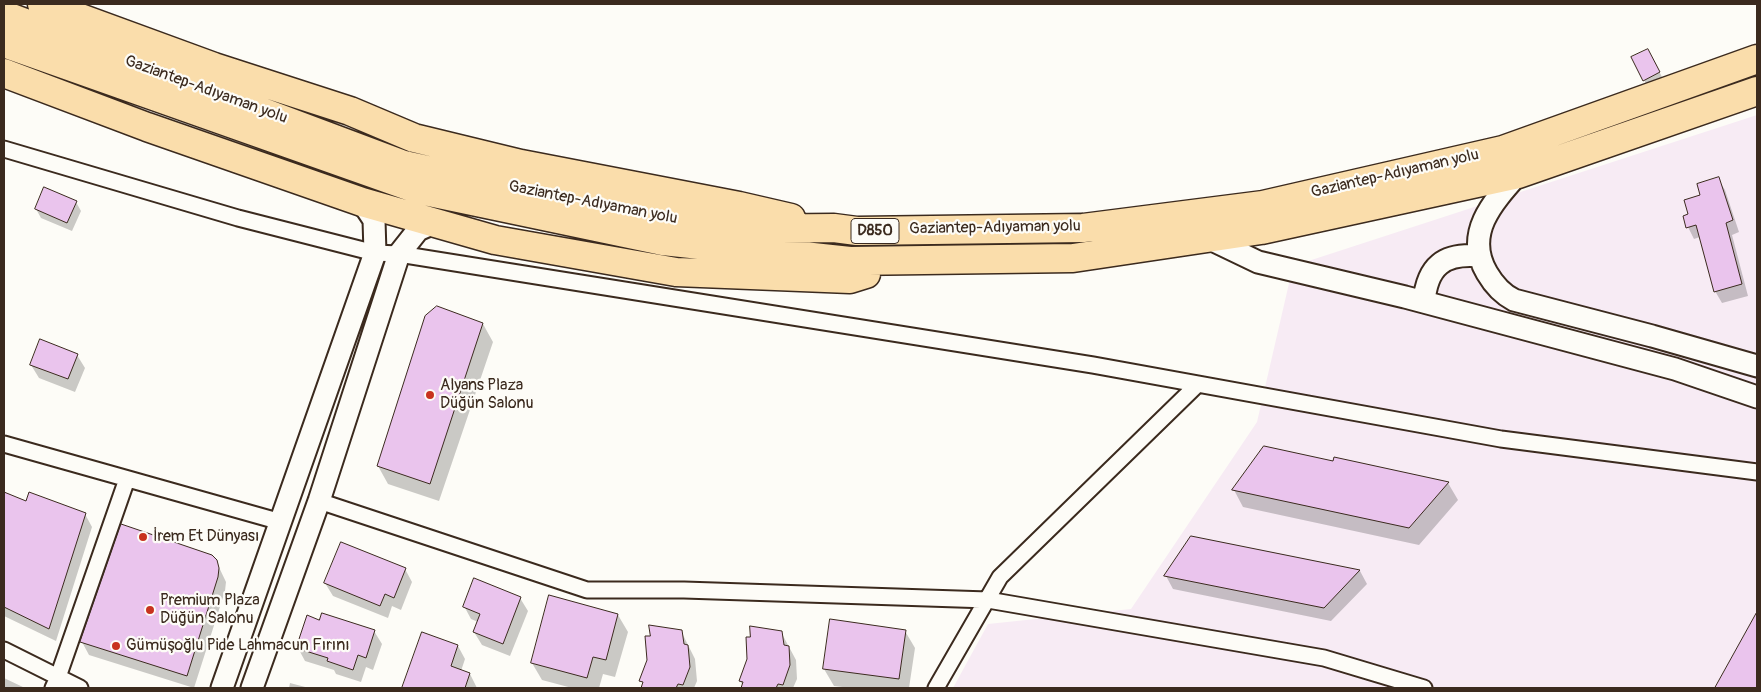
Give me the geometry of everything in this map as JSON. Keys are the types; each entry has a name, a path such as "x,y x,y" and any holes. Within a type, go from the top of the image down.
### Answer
{"highway":[{"path":"42,4 214,67 350,112 414,138 521,164 740,206 834,228"},
{"name":"Gaziantep-Adıyaman yolu","path":"4,15 404,164 492,184 729,229 834,228 857,231 1083,228 1263,205 1503,150 1757,59"},
{"name":"Gaziantep-Adıyaman yolu","path":"4,43 420,190 663,241 850,261 1073,258 1261,230 1518,174 1757,90"},
{"path":"4,73 156,130 362,202 495,240 676,272 850,279 911,260"}],"street":[{"path":"4,149 238,218 375,253 399,254 1093,365 1501,439 1757,472"},
{"path":"1518,174 1494,200 1480,230 1479,256 1490,280 1505,296 1757,366"},
{"path":"222,688 375,253 374,220 362,202"},
{"path":"252,688 318,501 399,254 418,230 434,223"},
{"path":"1208,238 1258,262 1424,302 1675,369 1757,397"},
{"path":"1424,302 1425,288 1429,275 1443,261 1466,255 1479,256"},
{"path":"936,688 1000,577 1198,384"},
{"path":"4,444 280,522"},
{"path":"56,683 127,479"},
{"path":"318,501 587,590 684,590 988,600 1324,658 1424,688"},
{"path":"4,650 56,683 80,688"}],"shaded area":[{"path":"1757,115 1757,688 953,688 988,624 1131,609 1257,422 1293,266"}],"building":[{"path":"1648,49 1660,72 1643,81 1631,57"},
{"path":"1719,177 1733,220 1726,223 1742,284 1714,292 1696,225 1686,228 1683,216 1688,214 1684,200 1700,195 1697,184"},
{"path":"44,187 77,201 67,223 35,209"},
{"name":"Alyans Plaza Düğün Salonu","path":"437,306 483,323 430,484 377,466 425,316"},
{"path":"40,339 78,354 68,379 30,365"},
{"path":"1264,446 1333,461 1334,457 1449,482 1409,528 1232,490"},
{"path":"4,492 26,501 29,492 86,513 49,629 4,607"},
{"name":"Premium Plaza Düğün Salonu","path":"121,524 212,555 217,560 219,568 218,577 187,676 80,642"},
{"path":"1191,536 1360,570 1324,608 1164,576"},
{"path":"341,542 406,568 394,598 385,594 380,606 324,583"},
{"path":"474,578 521,597 503,644 473,632 480,614 463,607"},
{"path":"549,595 618,614 606,660 593,657 587,678 531,663"},
{"path":"1757,612 1757,688 1715,688"},
{"path":"322,613 375,630 366,658 358,655 353,670 327,661 328,658 296,648 307,615 319,620"},
{"path":"830,619 906,630 899,679 823,669"},
{"path":"649,625 682,630 684,644 688,645 690,667 683,685 678,684 676,688 641,688 643,682 639,681 647,660 645,636 650,636"},
{"path":"750,626 782,631 784,645 789,646 790,665 783,685 778,684 776,688 741,688 743,682 739,681 747,659 746,637 750,637"},
{"path":"422,632 458,645 451,666 470,673 465,688 402,688"}],"place":[{"name":"Alyans Plaza Düğün Salonu","path":"430,395"},
{"name":"İrem Et Dünyası","path":"143,537"},
{"name":"Premium Plaza Düğün Salonu","path":"150,610"},
{"name":"Gümüşoğlu Pide Lahmacun Fırını","path":"116,646"}]}
